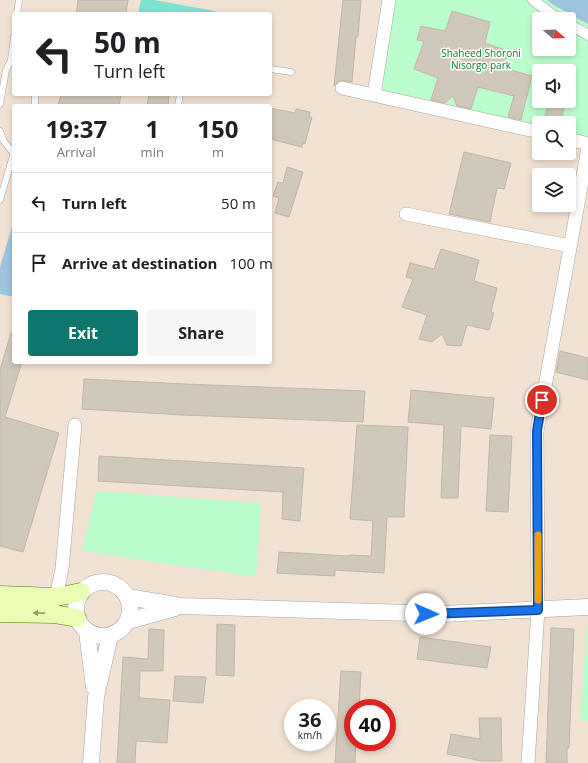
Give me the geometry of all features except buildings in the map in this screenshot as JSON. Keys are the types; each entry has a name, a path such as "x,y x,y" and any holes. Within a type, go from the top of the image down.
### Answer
{"main road":[{"path":"0,595 56,597 81,592"},
{"path":"0,613 54,614 82,625"}],"street":[{"path":"374,95 389,0"},
{"path":"533,0 549,12"},
{"path":"576,28 588,35"},
{"path":"342,88 532,130"},
{"path":"576,141 588,144"},
{"path":"528,763 538,610 537,431 588,148"},
{"path":"406,214 570,246"},
{"path":"56,597 62,569 75,425"},
{"path":"82,625 98,637 110,636 121,630 128,621 131,609 128,597 122,588 112,582 100,581 89,584 81,592 76,601 96,697"},
{"path":"128,597 181,606 442,614 588,607"},
{"path":"128,621 181,606"},
{"path":"91,763 96,697 110,636"}],"lane":[{"path":"17,12 19,0"},
{"path":"0,104 6,70 12,60"},
{"path":"272,69 291,72"},
{"path":"0,131 3,140 12,151"},
{"path":"0,200 12,160"}],"shaded area":[{"path":"0,0 588,0 588,763 0,763"},
{"path":"141,0 154,0 215,11 215,12 138,12"},
{"path":"547,0 588,0 588,24 576,17 576,12 566,12"},
{"path":"12,227 12,297 0,294 0,267"}],"green space":[{"name":"Shaheed Shoroni Nisorgo park","path":"389,0 588,0 588,144 576,141 576,116 532,116 532,130 374,95"},
{"path":"96,491 261,503 256,577 82,551"},
{"path":"588,624 588,721 580,720"}],"slow traffic":[{"path":"538,535 538,600"}],"route":[{"path":"426,614 538,610 537,431 542,400"}]}
